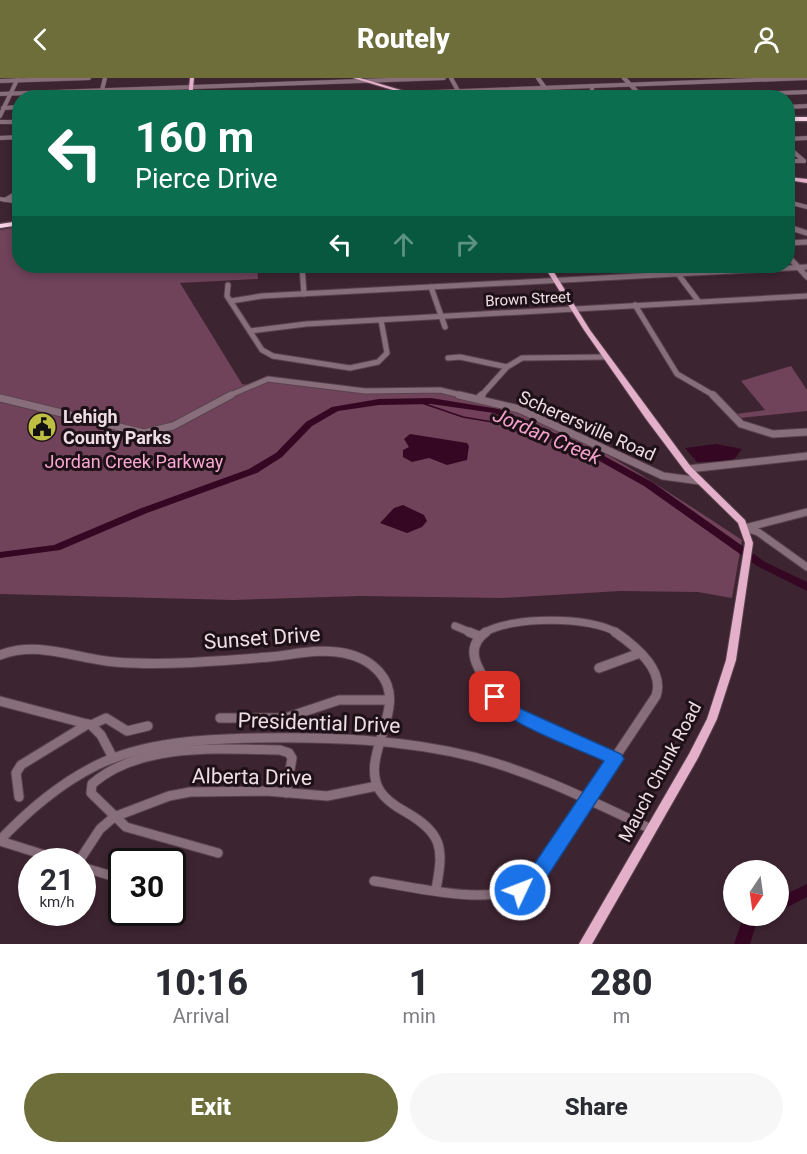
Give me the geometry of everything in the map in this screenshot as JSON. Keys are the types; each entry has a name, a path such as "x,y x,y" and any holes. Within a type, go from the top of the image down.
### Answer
{"main road":[{"path":"191,90 192,78"},
{"path":"355,78 399,90"},
{"name":"Mauch Chunk Road","path":"552,273 572,309 688,468 737,516 745,528 749,543 731,660 712,719 585,944"}],"street":[{"path":"0,81 89,78"},
{"path":"105,78 102,90 444,78"},
{"path":"278,78 279,90"},
{"path":"538,78 545,88"},
{"path":"624,78 635,90"},
{"path":"668,78 673,83"},
{"path":"798,78 807,85"},
{"path":"487,90 807,78"},
{"path":"0,94 11,95 2,108 0,117"},
{"path":"795,264 807,277"},
{"path":"795,268 807,267"},
{"path":"302,273 304,294"},
{"path":"231,301 304,294 698,273"},
{"path":"678,274 699,302"},
{"path":"228,285 227,296 262,350 273,356 336,367 358,367 382,360 387,353 381,320"},
{"path":"430,287 445,327"},
{"name":"Brown Street","path":"250,331 279,326 807,296"},
{"path":"635,305 677,374 715,396 741,424 773,434 807,432"},
{"path":"448,358 460,357 507,367"},
{"path":"480,398 507,367 527,357 606,357"},
{"name":"Scherersville Road","path":"0,398 123,430 150,432 173,426 249,385 268,379 285,379 365,391 440,390 480,398 530,413 663,476 700,482"},
{"path":"688,468 807,456"},
{"path":"745,528 807,512"},
{"path":"745,528 758,532 807,567"},
{"path":"749,543 756,540 772,543"},
{"path":"374,881 498,895 520,890 536,877 588,800 615,759 656,696 659,687 657,674 640,653 608,627 582,621 509,623 494,627 479,636 472,648 473,661 501,703 518,715 615,759"},
{"path":"456,626 479,636"},
{"name":"Sunset Drive","path":"0,655 33,648 124,663 270,657 314,651 336,651 357,656 376,668 385,679 389,700 375,772 377,786"},
{"path":"599,668 640,653"},
{"path":"220,718 294,717 339,700 389,700"},
{"path":"0,701 90,725 100,735 113,758"},
{"path":"19,797 16,772 21,765 90,725 106,718 127,731 148,726"},
{"name":"Presidential Drive","path":"0,841 47,795 85,771 113,758 159,745 204,739 382,741 447,751 501,765 588,800 651,829"},
{"path":"218,853 135,830 114,817 92,793 92,784 95,780 122,766 172,752 221,749 285,751 292,758 286,793"},
{"path":"377,786 386,798 421,819 435,834 441,852 436,889"},
{"name":"Alberta Drive","path":"88,848 100,829 114,817 180,794 339,795 377,786"},
{"path":"0,841 22,848"}],"green space":[{"name":"Jordan Creek Parkway","path":"12,228 12,273 258,273 258,279 180,283 242,384 273,381 341,391 441,392 483,401 522,414 561,431 635,471 742,540 732,598 698,592 620,591 502,598 360,596 234,600 0,594 0,230"},
{"path":"791,366 807,390 807,411 740,418 736,414 765,410 741,381"}],"shaded area":[{"path":"434,407 477,411 497,419 465,418"},
{"path":"410,434 467,443 469,446 467,460 447,465 429,458 412,462 403,457 403,450 409,447 404,439"},
{"path":"716,444 742,449 733,461 697,462 685,448"},
{"path":"403,505 424,515 427,521 422,527 407,533 380,523 394,508"}],"waterway":[{"path":"416,401 463,417 545,431"},
{"name":"Jordan Creek","path":"0,555 56,548 143,511 253,471 279,455 309,424 335,409 379,402 431,401 496,411 590,452 648,484 761,564 807,587"},
{"name":"Jordan Creek","path":"789,900 807,890"},
{"name":"Jordan Creek","path":"742,944 748,926"}],"place":[{"name":"Lehigh County Parks","path":"42,427"}],"route":[{"path":"495,697 508,710 615,759 536,877 520,890"}]}
